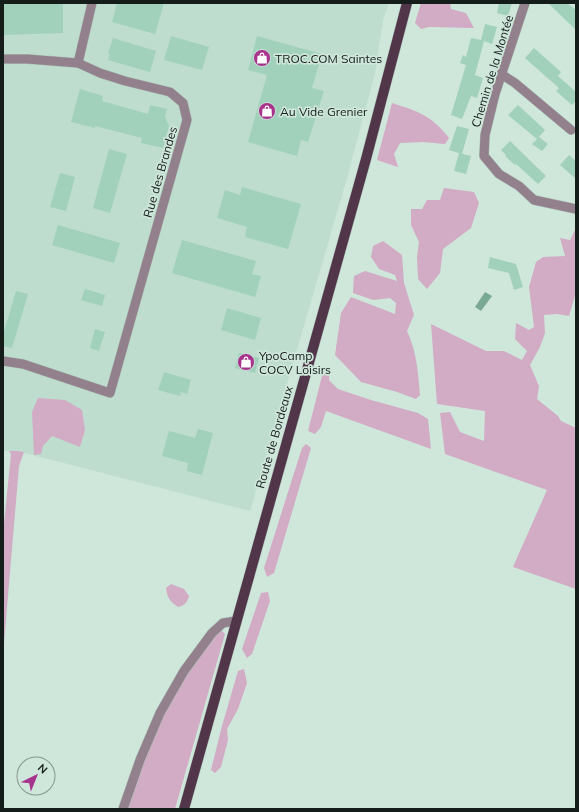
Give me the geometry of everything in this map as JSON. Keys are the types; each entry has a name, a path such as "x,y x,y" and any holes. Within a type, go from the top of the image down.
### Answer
{"main road":[{"name":"Route de Bordeaux","path":"184,809 366,159 407,3"}],"street":[{"path":"78,63 92,3"},
{"name":"Chemin de la Montée","path":"525,3 501,74 485,135 484,156 499,174 519,186 534,200 576,209"},
{"name":"Rue des Brandes","path":"3,60 27,59 78,63 100,73 125,81 170,92 183,103 187,120 110,393 23,364 3,361"},
{"path":"501,74 516,83 571,130"},
{"path":"123,809 140,760 157,720 184,670 212,633 223,623 236,621"}],"shaded area":[{"path":"3,3 389,3 383,20 375,73 347,178 250,511 17,451 3,451"},
{"path":"421,3 450,3 451,9 466,13 474,28 429,27 421,29 415,23"},
{"path":"392,103 424,115 437,124 449,138 445,144 423,142 400,143 394,154 398,167 377,160"},
{"path":"444,188 474,192 479,203 471,228 443,249 440,273 427,289 418,279 417,257 419,242 411,225 411,209 422,209 427,200 440,200"},
{"path":"576,228 576,292 569,316 557,314 544,315 545,333 540,347 530,365 539,386 537,399 558,416 561,421 576,428 576,589 513,567 547,490 445,454 440,413 450,412 460,432 484,441 485,411 437,404 431,324 486,351 504,351 522,360 527,351 515,339 516,323 529,330 534,327 529,287 536,262 543,257 565,256 560,238 570,240"},
{"path":"383,241 402,255 404,283 414,315 407,331 413,347 418,371 420,395 416,399 361,382 335,355 341,313 351,297 395,314 396,303 390,298 373,300 353,293 354,276 365,271 397,281 395,275 379,269 371,257 373,246"},
{"path":"485,292 492,296 481,311 475,307"},
{"path":"323,372 329,372 329,380 338,389 418,413 428,419 431,449 326,411 321,427 315,434 308,431"},
{"path":"38,398 65,400 82,410 85,430 80,447 52,436 43,446 41,454 34,455 32,412"},
{"path":"306,444 311,448 274,573 267,577 264,568 302,448"},
{"path":"9,451 24,452 19,466 3,655 3,534 11,454"},
{"path":"171,584 184,589 189,596 184,604 178,607 169,599 167,594 166,588"},
{"path":"268,592 270,601 252,654 247,658 242,649 261,593"},
{"path":"219,631 222,631 225,634 175,809 123,809 159,720 185,672"},
{"path":"244,669 247,683 238,709 227,729 228,740 221,767 215,773 211,770 222,726 238,671"}],"building":[{"path":"3,3 63,3 63,33 3,35"},
{"path":"117,3 164,3 155,34 112,22"},
{"path":"499,3 512,3 508,16 497,13"},
{"path":"548,3 567,3 576,10 576,30"},
{"path":"485,24 497,27 492,44 484,41 475,75 483,78 477,98 471,96 462,119 451,115 466,65 460,63 463,55 466,57 471,38 481,40"},
{"path":"171,36 209,47 202,70 164,60"},
{"path":"257,36 322,54 312,88 324,91 308,142 301,140 297,156 248,142 267,75 248,70"},
{"path":"113,38 156,51 150,72 108,60 110,54 108,54"},
{"path":"534,48 561,72 558,76 576,92 576,101 572,105 556,91 559,88 525,58"},
{"path":"80,89 103,96 102,101 148,114 150,105 167,109 165,117 169,126 163,148 141,143 142,138 95,126 95,128 71,122"},
{"path":"518,105 545,130 539,137 548,144 542,151 532,144 537,139 508,115"},
{"path":"457,126 469,129 462,154 449,150"},
{"path":"510,141 546,176 538,184 505,156 506,155 501,150"},
{"path":"109,149 127,154 110,213 93,208"},
{"path":"459,153 471,156 466,174 454,171"},
{"path":"569,155 576,161 576,179 560,165"},
{"path":"60,173 75,177 66,211 50,207"},
{"path":"242,187 301,204 288,249 245,237 247,227 217,218 225,190 240,195"},
{"path":"58,225 120,243 114,263 52,245"},
{"path":"182,240 256,261 252,274 261,276 255,297 172,273"},
{"path":"490,257 516,264 523,287 514,290 509,273 488,268"},
{"path":"85,289 105,295 102,306 81,300"},
{"path":"16,291 28,294 12,348 3,346 3,335"},
{"path":"227,308 261,318 255,340 221,330"},
{"path":"95,329 105,332 99,351 90,348"},
{"path":"239,353 259,358 255,373 235,368"},
{"path":"164,372 191,380 187,394 181,392 180,396 158,390"},
{"path":"198,429 213,433 202,475 187,471 188,463 162,456 169,431 195,438"}],"place":[{"name":"TROC.COM Saintes","path":"262,58"},
{"name":"Au Vide Grenier","path":"267,111"},
{"name":"YpoCamp COCV Loisirs","path":"246,362"}]}
